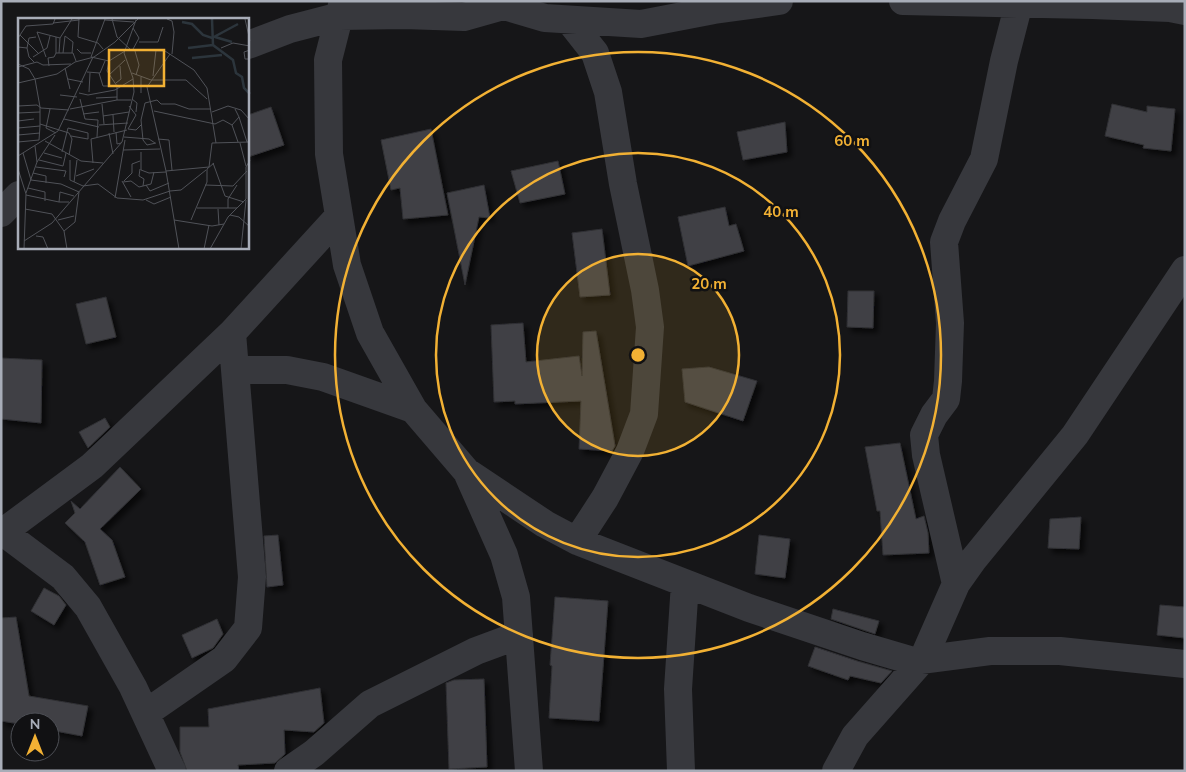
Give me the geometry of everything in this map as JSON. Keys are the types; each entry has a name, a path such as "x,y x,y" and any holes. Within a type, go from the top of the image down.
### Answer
{"street":[{"path":"249,45 341,8 404,15 464,17 500,3 545,18 641,24 714,10 779,1"},
{"path":"903,1 1170,8 1185,11"},
{"path":"956,584 926,456 924,435 934,415 946,399 948,381 950,323 944,242 952,220 984,159 1004,61 1019,3"},
{"path":"341,8 328,60 329,154 347,265 370,333 413,409 467,472 545,524 577,541 750,608 862,646 913,661 990,651 1060,651 1185,664"},
{"path":"569,20 595,53 608,92 623,184 645,290 650,327 644,414 630,451 605,498 577,541"},
{"path":"1,213 18,195"},
{"path":"172,771 146,713 88,607 62,577 2,530 92,466 232,333 339,216"},
{"path":"836,771 855,736 923,659 956,584 973,560 1075,435 1185,270"},
{"path":"146,713 224,659 248,628 252,577 232,333"},
{"path":"235,370 288,370 323,377 413,409"},
{"path":"467,472 504,555 516,597 529,771"},
{"path":"681,771 678,689 685,583"},
{"path":"288,771 314,753 370,704 476,651 519,635"}],"building":[{"path":"1112,104 1147,112 1147,106 1175,109 1171,151 1143,148 1144,145 1105,136"},
{"path":"271,107 284,145 249,157 249,115"},
{"path":"785,122 787,152 743,160 737,132"},
{"path":"431,129 448,215 403,219 400,188 391,190 381,140"},
{"path":"558,161 565,194 520,203 511,171"},
{"path":"484,185 490,218 479,217 465,285 447,193"},
{"path":"725,207 729,226 736,224 744,251 688,266 678,217"},
{"path":"602,229 610,295 580,297 572,233"},
{"path":"848,291 874,291 873,328 847,327"},
{"path":"106,297 116,337 86,344 76,304"},
{"path":"523,323 526,362 579,356 582,376 583,332 596,331 615,446 612,451 579,449 581,401 515,404 515,401 494,402 491,325"},
{"path":"1,358 42,360 41,423 1,419"},
{"path":"709,367 757,381 743,421 685,402 682,369"},
{"path":"105,418 110,427 88,448 79,432"},
{"path":"900,443 916,519 924,516 928,533 929,553 883,555 880,511 877,511 865,447"},
{"path":"120,467 141,489 100,529 112,540 125,577 100,585 85,542 65,523 75,513 71,501 80,509"},
{"path":"1081,517 1079,549 1048,548 1050,519"},
{"path":"278,535 283,585 267,587 264,536"},
{"path":"759,535 790,539 785,578 755,574"},
{"path":"44,588 59,596 66,605 54,625 31,611"},
{"path":"555,597 608,601 599,721 549,718 552,666 550,665"},
{"path":"1160,605 1185,607 1185,638 1157,635"},
{"path":"833,609 879,621 875,634 831,619"},
{"path":"16,617 29,696 88,706 82,736 60,732 60,712 10,712 10,722 1,721 1,618"},
{"path":"217,619 223,634 213,648 192,658 182,635"},
{"path":"815,647 892,671 881,683 850,676 848,680 808,666"},
{"path":"484,679 487,767 449,769 446,683 454,680"},
{"path":"320,688 324,723 314,732 284,730 285,754 275,763 238,765 239,771 187,771 180,752 180,727 209,727 208,709"}]}
